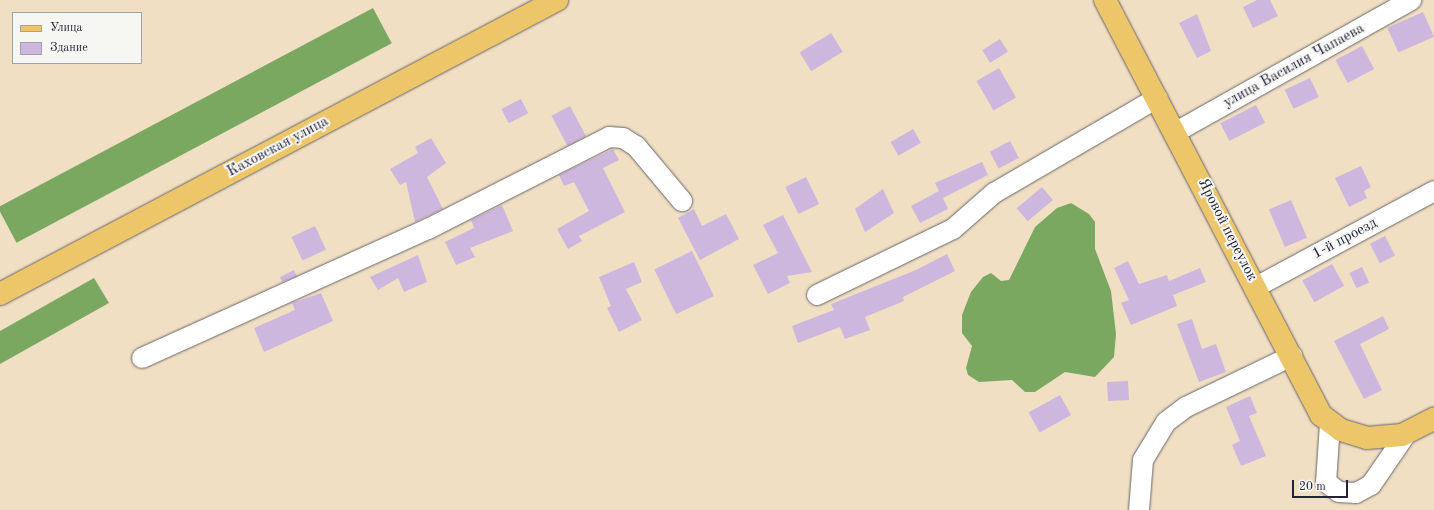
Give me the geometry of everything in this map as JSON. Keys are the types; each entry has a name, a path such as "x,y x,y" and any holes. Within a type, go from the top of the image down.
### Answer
{"main road":[{"name":"Каховская улица","path":"0,294 557,0"},
{"name":"Яровой переулок","path":"1105,0 1176,132 1292,356 1313,401 1330,424"},
{"path":"1330,424 1368,438 1406,434 1433,421"}],"street":[{"name":"улица Василия Чапаева","path":"1176,132 1411,0"},
{"path":"817,294 953,229 994,193 1157,98"},
{"path":"142,358 428,229 609,137 623,138 636,146 682,201"},
{"name":"1-й проезд","path":"1256,287 1434,190"},
{"path":"1139,510 1143,460 1166,422 1186,407 1292,356"},
{"path":"1330,424 1326,482 1339,492 1356,492 1370,485 1406,434"}],"green space":[{"path":"373,8 392,43 17,243 0,212 0,206"},
{"path":"1071,203 1089,214 1095,222 1095,249 1111,291 1116,334 1114,357 1095,377 1065,372 1035,392 1025,392 1012,380 979,382 968,375 966,368 972,346 962,333 962,315 971,292 983,277 991,273 1001,281 1009,280 1035,227 1057,208"},
{"path":"94,278 109,303 0,364 0,331"}],"building":[{"path":"1257,0 1270,0 1278,16 1253,28 1243,7"},
{"path":"1423,12 1434,37 1398,53 1387,28"},
{"path":"1197,14 1211,51 1197,58 1179,23"},
{"path":"831,33 843,52 811,71 800,53"},
{"path":"1000,39 1008,52 990,63 982,50"},
{"path":"1362,46 1374,69 1348,83 1336,60"},
{"path":"999,68 1016,97 993,110 976,81"},
{"path":"1310,78 1319,97 1293,109 1285,90"},
{"path":"521,99 528,113 509,123 501,109"},
{"path":"1256,105 1265,123 1229,141 1220,123"},
{"path":"570,106 586,136 567,146 551,116"},
{"path":"913,129 921,143 898,156 890,142"},
{"path":"431,138 446,163 427,177 443,209 415,222 406,182 400,185 390,169 418,153 415,147"},
{"path":"1010,141 1019,158 999,169 990,152"},
{"path":"613,149 619,160 603,168 625,212 579,236 582,241 568,249 557,229 589,211 574,182 564,186 559,175"},
{"path":"982,162 988,175 943,198 948,209 920,223 911,206 939,191 935,183"},
{"path":"1361,166 1371,187 1364,191 1367,198 1349,207 1335,178"},
{"path":"806,177 819,204 798,214 785,187"},
{"path":"1042,187 1053,200 1028,221 1017,208"},
{"path":"883,189 894,213 865,232 855,209"},
{"path":"1291,200 1307,238 1285,247 1269,209"},
{"path":"502,205 513,231 470,248 475,257 456,265 445,242 474,228 471,220"},
{"path":"694,209 702,226 726,214 739,239 700,260 678,218"},
{"path":"783,215 812,272 787,276 790,283 768,294 753,265 778,253 763,225"},
{"path":"315,226 326,250 302,261 291,237"},
{"path":"1385,236 1395,256 1380,263 1370,244"},
{"path":"692,251 714,296 676,314 654,269"},
{"path":"947,254 955,271 903,297 904,301 865,317 870,330 845,339 840,327 798,343 792,326 834,310 831,304 916,270"},
{"path":"418,255 427,282 404,292 398,278 378,290 370,277"},
{"path":"1128,261 1139,284 1167,275 1169,281 1200,268 1206,282 1173,295 1177,306 1131,325 1121,303 1129,300 1114,268"},
{"path":"634,262 642,282 626,289 642,320 619,332 607,308 611,306 599,277"},
{"path":"1332,264 1344,286 1314,302 1302,280"},
{"path":"1362,267 1369,282 1356,288 1349,273"},
{"path":"294,270 297,276 282,282 280,277"},
{"path":"321,293 333,321 264,352 254,328 295,310 292,303"},
{"path":"1383,316 1389,329 1360,344 1382,390 1364,399 1334,341"},
{"path":"1192,319 1202,349 1216,344 1226,372 1199,382 1177,324"},
{"path":"1128,381 1129,400 1108,401 1107,382"},
{"path":"1060,395 1071,415 1040,433 1029,412"},
{"path":"1250,396 1257,413 1249,416 1266,456 1241,466 1232,445 1240,441 1226,407"}]}
